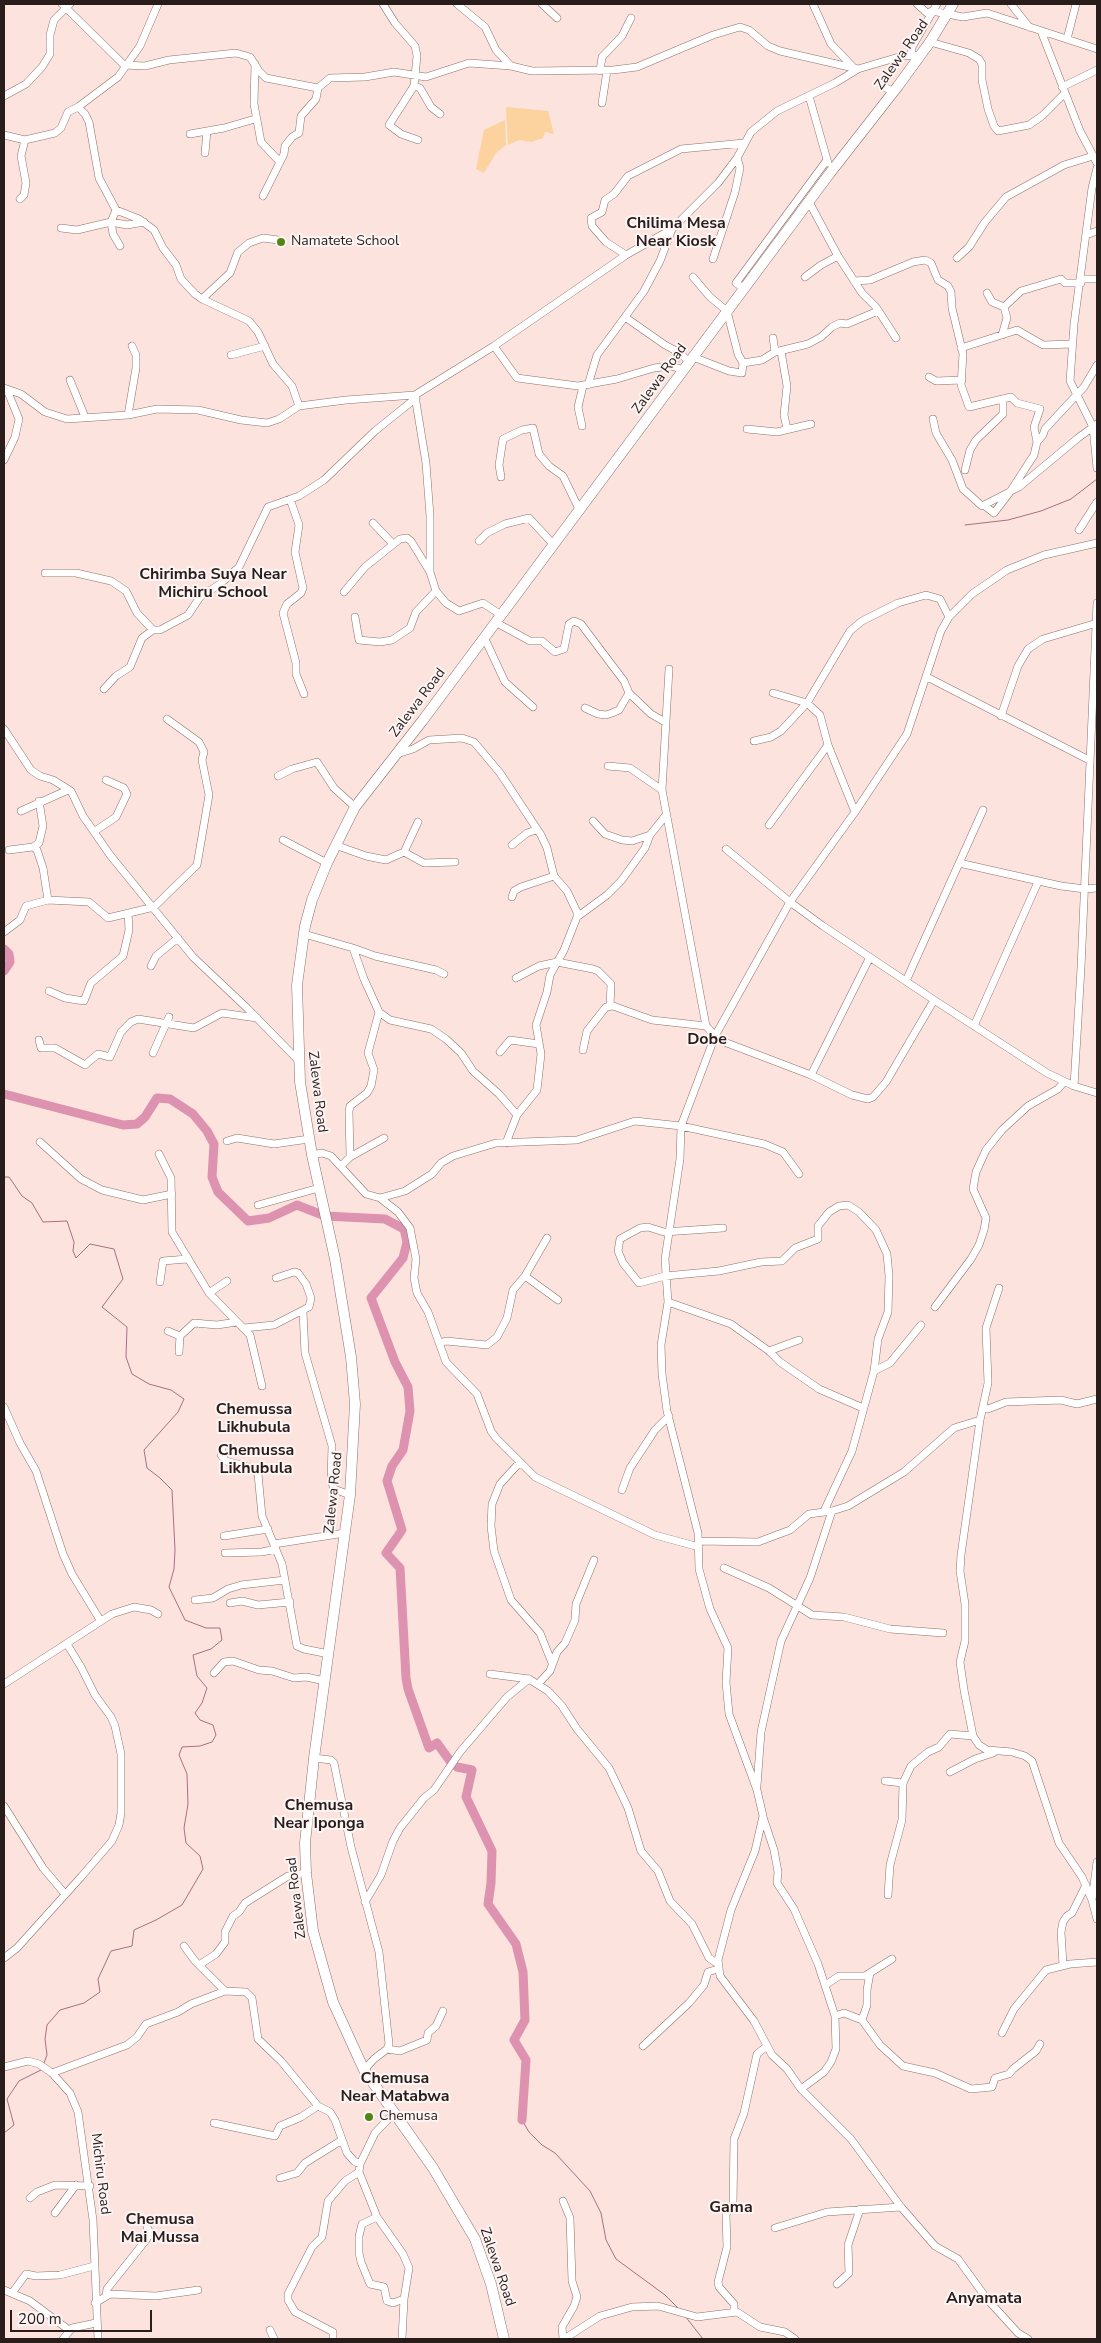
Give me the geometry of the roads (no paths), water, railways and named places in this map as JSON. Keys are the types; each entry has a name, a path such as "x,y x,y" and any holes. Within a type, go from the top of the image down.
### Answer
{"highway":[{"name":"Zalewa Road","path":"504,2339 491,2284 475,2239 446,2188 364,2070 341,2023 325,1979 313,1931 306,1873 305,1843 314,1758 350,1495 354,1404 351,1357 335,1259 312,1156 298,1060 297,985 304,934 312,900 335,845 354,807 580,511 830,173 894,92 916,55 930,42 953,4"}],"street":[{"path":"4,135 25,140 56,133 61,128 68,112 78,107 118,77 124,65 140,46 158,4"},
{"path":"382,4 395,23 415,46 417,56 414,86 388,124 390,128 418,140"},
{"path":"457,4 485,27 496,50 510,66"},
{"path":"542,4 558,18"},
{"path":"917,4 927,13 932,11 963,17 987,13 1097,49"},
{"path":"263,196 289,139 299,133 301,116 316,99 318,88 325,80 333,78 366,78 394,72 414,76 435,75 469,63 510,66 532,71 604,71 637,67 713,35 740,28 749,30 768,46 780,51 856,68 899,57 916,55 912,46 937,4"},
{"path":"1011,4 1029,28"},
{"path":"1067,39 1076,4"},
{"path":"4,98 26,84 42,68 50,54 50,35 54,20 66,5 124,65 145,66 169,60 228,53 245,55 250,57 266,78 318,88"},
{"path":"816,6 831,44 856,68"},
{"path":"602,103 604,71 602,57 622,36 631,18"},
{"path":"957,258 969,247 1006,197 1064,165 1095,159 1063,90 1041,32"},
{"path":"930,42 969,53 979,59 982,64 982,80 988,109 998,131 1029,126 1042,116 1063,90 1097,70"},
{"path":"894,92 882,86 899,57"},
{"path":"255,64 255,119 261,142 279,161"},
{"path":"104,689 116,676 130,667 140,641 152,630 160,630 188,615 200,597 234,573 242,562 268,507 305,493 327,478 375,431 415,397 494,346 626,255 672,229 718,183 737,158 751,132 762,122 793,102 846,77 856,68"},
{"path":"414,86 419,87 431,107 440,114"},
{"path":"809,96 830,173"},
{"path":"78,107 85,114 89,122 99,178 116,210 144,222 157,234 186,286 202,299 245,318 256,329 273,364 292,386 300,406"},
{"path":"190,134 255,119"},
{"path":"205,153 207,131"},
{"path":"20,199 24,195 26,183 21,156 25,140"},
{"path":"626,255 606,242 592,226 591,218 602,212 605,200 614,194 628,176 681,149 744,143"},
{"path":"713,259 735,192 740,168 737,158"},
{"path":"745,289 736,283 827,160"},
{"path":"1097,168 1072,344 1070,381 1076,396 1095,425 1097,468"},
{"path":"809,202 838,256 862,294 878,311 896,338"},
{"path":"116,210 111,222 113,234 120,246"},
{"path":"61,228 77,230 111,222 127,225 144,222"},
{"path":"582,426 578,407 597,355 644,291 660,262 672,229"},
{"path":"1086,235 1097,231"},
{"path":"202,299 230,273 238,252 249,243 258,238 278,240"},
{"path":"805,276 838,256"},
{"path":"854,281 870,280 913,262 928,261 934,267 938,280 948,286 963,358 962,391 970,408 1012,397 1018,403 1040,409 1034,431 1037,442 1034,455 1010,492"},
{"path":"494,346 517,378 586,386 654,368 689,363 742,373 743,363 738,354 727,311 710,297 693,277"},
{"path":"1004,307 1022,291 1032,286 1061,279 1065,283 1097,279"},
{"path":"987,293 992,302 1004,307"},
{"path":"1002,334 1007,318 1004,307"},
{"path":"743,363 762,360 778,352 808,344 838,324 847,324 878,311"},
{"path":"625,317 665,345 680,352 689,363"},
{"path":"961,348 1017,330 1043,345 1072,344"},
{"path":"773,338 787,386 784,415 787,429"},
{"path":"128,415 136,368 136,355 132,346"},
{"path":"231,355 265,346"},
{"path":"671,366 680,352"},
{"path":"1037,442 1043,436 1045,429 1076,396 1097,365"},
{"path":"929,377 936,381 962,380"},
{"path":"70,380 85,417"},
{"path":"6,389 21,394 39,408 56,417 67,420 85,417 128,415 157,409 198,410 241,420 268,423 279,419 300,406 346,400 415,397"},
{"path":"4,460 15,438 19,419 6,389"},
{"path":"965,470 970,450 976,440 1003,414 1000,390"},
{"path":"415,397 426,463 430,516 430,572"},
{"path":"932,418 937,434 952,460 963,489 979,505 985,506 1010,492 1095,425"},
{"path":"747,429 768,432 811,424"},
{"path":"501,477 499,465 503,438 522,430 533,428 539,454 549,466 563,476 580,511"},
{"path":"290,499 299,525 295,552 303,588 287,604 283,613 296,663 296,674 304,694"},
{"path":"1079,530 1097,502"},
{"path":"479,541 488,533 505,524 529,518 554,545"},
{"path":"373,522 392,543"},
{"path":"344,592 356,576 392,543 407,538 411,541 430,572 436,591 446,603 459,611 483,603 498,619 530,641 542,641 555,652 564,649 569,624 574,621 584,626 624,682 629,693 652,714 665,722"},
{"path":"801,2090 824,2072 831,2062 836,2049 836,2016 827,1984 794,1909 778,1886 774,1850 757,1790 728,1714 726,1682 728,1651 707,1601 699,1569 699,1544 668,1416 661,1359 668,1302 665,1276 668,1231 680,1159 681,1126 715,1036 790,902 855,812 907,734 941,631 949,617 972,594 1007,570 1044,555 1097,543"},
{"path":"45,573 76,573 111,581 126,591 136,613 152,630"},
{"path":"348,573 356,576"},
{"path":"354,618 359,640 384,642 392,640 410,628 416,612 436,591"},
{"path":"754,741 771,737 781,732 806,703 845,638 862,621 898,603 926,595 940,599 949,617"},
{"path":"1074,1086 1090,793 1089,760 1095,722 1097,603"},
{"path":"1001,716 1018,666 1028,649 1043,639 1097,623"},
{"path":"484,637 505,682 532,707"},
{"path":"669,670 662,790 706,1026 718,1040 811,1075 860,1098 873,1097 894,1070 934,1000"},
{"path":"927,677 1089,760"},
{"path":"585,708 598,714 606,715 612,713 619,710 629,693"},
{"path":"773,693 806,703 820,715 828,745 855,812"},
{"path":"4,932 20,920 26,906 48,900 89,902 108,918 154,906 197,865 209,795 202,760 204,752 202,745 167,719"},
{"path":"4,729 31,770 68,790 126,876 154,906 193,957 258,1018 298,1060"},
{"path":"396,754 413,749 429,740 462,738 474,742 500,773 547,848 554,876 572,898 577,917"},
{"path":"769,825 828,745"},
{"path":"278,776 292,769 317,762 334,788 354,807"},
{"path":"608,766 630,768 662,790"},
{"path":"95,831 116,818 127,794 124,788 106,780"},
{"path":"21,811 68,790"},
{"path":"9,850 33,847 39,843 43,826 39,802"},
{"path":"906,981 983,810"},
{"path":"506,1143 517,1115 537,1090 541,1067 536,1025 539,1010 547,992 550,975 577,917 607,895 621,881 645,848 650,835 666,815"},
{"path":"593,821 605,834 622,840 632,841 650,835"},
{"path":"335,845 382,860 404,852 418,822"},
{"path":"512,846 527,833 536,830"},
{"path":"283,840 327,863"},
{"path":"33,847 40,854 48,900"},
{"path":"726,848 790,902 934,1000 1064,1082 1097,1093"},
{"path":"404,852 424,863 455,862"},
{"path":"959,863 1038,882 1085,889 1097,888"},
{"path":"512,897 514,891 521,887 554,876"},
{"path":"974,1026 1038,882"},
{"path":"49,991 65,998 84,1001 91,983 123,956 127,941 128,913"},
{"path":"304,934 375,956 436,970 444,974"},
{"path":"152,966 156,956 178,938"},
{"path":"353,948 379,1012 390,1020 431,1029 446,1039 461,1053 473,1071 499,1094 517,1115"},
{"path":"811,1075 870,957"},
{"path":"516,978 538,966 557,962 598,971 611,984 610,1006"},
{"path":"582,1050 587,1031 606,1007 610,1006 652,1020 706,1026"},
{"path":"350,1157 350,1106 367,1093 371,1086 374,1070 368,1052 379,1012"},
{"path":"39,1040 41,1048 55,1048 86,1065 98,1054 110,1057 119,1035 131,1022 144,1018 167,1025 194,1028 222,1013 258,1018"},
{"path":"153,1053 170,1017"},
{"path":"500,1052 510,1040 539,1044"},
{"path":"935,1308 979,1245 984,1230 986,1218 983,1208 974,1196 973,1189 976,1172 986,1150 1002,1130 1028,1106 1058,1089 1064,1082"},
{"path":"380,1198 405,1191 432,1174 441,1163 453,1156 496,1143 578,1140 635,1121 681,1126 778,1148 799,1174"},
{"path":"226,1142 237,1138 274,1144 309,1138"},
{"path":"341,1166 350,1157 384,1138"},
{"path":"40,1142 81,1179 102,1190 143,1200 172,1194"},
{"path":"312,1156 322,1152 332,1156 366,1194 380,1198 398,1212 410,1228 416,1259 415,1285 428,1312 446,1362 477,1394 491,1430 535,1477 655,1535 699,1544 758,1542 790,1530 804,1516 828,1512 854,1503 887,1484 954,1428 980,1420"},
{"path":"159,1154 168,1170 172,1194 172,1232 209,1293 244,1328 252,1343 262,1386"},
{"path":"258,1205 319,1188"},
{"path":"723,1228 668,1231 648,1227 640,1228 624,1236 618,1243 620,1256 637,1282 641,1283 665,1276 719,1271 786,1259 793,1250 818,1239 818,1226 829,1212 839,1206 848,1205 859,1212 876,1230 882,1242 888,1263 888,1312 878,1339 874,1371 862,1408 852,1451 828,1512 810,1578 781,1641 761,1732 757,1790"},
{"path":"439,1343 454,1341 487,1345 491,1343 497,1337 507,1318 513,1290 525,1276 547,1238"},
{"path":"160,1282 164,1261 187,1259"},
{"path":"244,1328 274,1325 303,1312 309,1307 311,1298 306,1284 298,1273 294,1272 276,1278"},
{"path":"525,1276 558,1300"},
{"path":"209,1293 227,1281"},
{"path":"997,1752 982,1747 973,1736 961,1667 965,1637 965,1604 960,1571 980,1420 988,1375 986,1328 999,1288"},
{"path":"668,1302 731,1324 819,1389 862,1408"},
{"path":"303,1312 305,1354 332,1446 331,1480 334,1489 350,1495"},
{"path":"179,1352 180,1336 194,1323 217,1325 237,1322"},
{"path":"874,1371 890,1363 921,1325"},
{"path":"168,1332 180,1336"},
{"path":"769,1351 799,1340"},
{"path":"982,1408 988,1409 999,1404 1012,1402 1061,1400 1077,1404 1097,1399"},
{"path":"4,1407 20,1443 36,1471 63,1554 72,1574 100,1620"},
{"path":"622,1490 630,1468 655,1430 668,1416"},
{"path":"222,1448 221,1455 226,1461 256,1471 262,1516 275,1546 285,1580 298,1646 329,1654"},
{"path":"520,1462 500,1484 492,1504 491,1526 494,1551 511,1600 540,1633 552,1662"},
{"path":"224,1536 268,1529"},
{"path":"225,1553 270,1552 275,1546 345,1533"},
{"path":"538,1684 550,1671 557,1652 565,1643 575,1620 576,1604 594,1560"},
{"path":"724,1568 769,1588 797,1606 819,1616 844,1617 880,1628 943,1632"},
{"path":"195,1600 213,1598 228,1589 241,1585 285,1580"},
{"path":"230,1602 242,1601 258,1605 290,1602"},
{"path":"4,1684 67,1644 100,1620 134,1607 151,1610 158,1614"},
{"path":"4,1958 17,1948 112,1841 119,1825 121,1813 121,1754 114,1721 95,1695 82,1667 67,1644"},
{"path":"214,1672 224,1662 233,1662 259,1670 281,1672 294,1678 306,1677 326,1681"},
{"path":"490,1674 529,1679 556,1699 578,1732 608,1766 628,1808 641,1851 658,1871 670,1901 692,1924 709,1958 718,1966"},
{"path":"365,1902 381,1875 393,1841 400,1828 420,1802 437,1786 460,1752 508,1697 529,1679"},
{"path":"888,1896 890,1865 902,1820 903,1783 914,1764 928,1752 939,1747 950,1734 973,1736"},
{"path":"950,1772 975,1759 997,1752 1012,1752 1025,1756 1032,1761 1059,1843 1086,1885 1097,1919"},
{"path":"314,1758 331,1760 334,1763 345,1811 348,1834 379,1952 389,2044 387,2049 374,2058 364,2070"},
{"path":"885,1782 903,1783"},
{"path":"4,1806 43,1868 65,1894"},
{"path":"763,1816 755,1851 730,1910 718,1966 722,1980 754,2021 772,2055 787,2069 801,2090 851,2138 901,2207 935,2246 958,2259 987,2300 1018,2333 1028,2339"},
{"path":"1092,1900 1097,1862"},
{"path":"199,1965 216,1954 226,1942 225,1932 233,1916 246,1903 288,1876 306,1873"},
{"path":"1063,1965 1061,1932 1063,1922 1066,1916 1072,1913 1086,1885"},
{"path":"184,1946 199,1965 225,1991"},
{"path":"827,1984 839,1976 860,1977 892,1959"},
{"path":"1002,2033 1014,2009 1044,1972 1063,1965 1097,1962"},
{"path":"643,2046 689,2003 704,1985 708,1973 718,1966"},
{"path":"862,2020 867,2006 866,1990 870,1973"},
{"path":"52,2073 127,2045 135,2040 142,2027 150,2021 178,2012 191,2004 225,1991 246,1992 251,1995 258,2039 281,2062 318,2106 332,2115 347,2153 354,2161 360,2164"},
{"path":"387,2049 400,2051 427,2040 429,2033 436,2026 443,2011"},
{"path":"836,2016 844,2013 862,2020 880,2045 903,2066 935,2073 971,2089 992,2087 995,2078 1009,2074 1013,2068 1036,2051 1040,2044"},
{"path":"734,2312 734,2304 720,2288 718,2282 727,2247 726,2214 733,2205 735,2137 744,2113 757,2054 767,2046"},
{"name":"Michiru Road","path":"4,2066 28,2061 39,2064 52,2073 70,2093 78,2112 90,2186 93,2220 98,2339"},
{"path":"214,2123 275,2136 280,2126 301,2117 318,2106"},
{"path":"395,2112 375,2133 360,2164 359,2172 377,2217 409,2265 410,2273 404,2299 402,2339"},
{"path":"280,2178 297,2173 305,2163 342,2140"},
{"path":"333,2339 333,2332 294,2312 288,2300 288,2294 312,2247 322,2237 328,2201 345,2182 359,2172"},
{"path":"30,2198 47,2187 63,2184 90,2186"},
{"path":"55,2213 76,2185"},
{"path":"563,2201 570,2218 572,2282 577,2298 562,2328 564,2339 600,2316 632,2307 664,2307 696,2317 734,2312 760,2327 786,2332 795,2339"},
{"path":"775,2228 827,2212 901,2207"},
{"path":"837,2284 849,2272 848,2245 860,2209"},
{"path":"377,2217 362,2224 359,2236 361,2262 370,2284 384,2287 387,2301 394,2304 404,2299"},
{"path":"95,2303 106,2295 109,2287 146,2240 150,2233 147,2227"},
{"path":"12,2294 26,2274 36,2276 60,2275 94,2266"},
{"path":"4,2290 30,2301 70,2330"},
{"path":"106,2295 156,2296 198,2290"},
{"path":"63,2339 70,2330 96,2323"},
{"path":"270,2330 274,2339"}],"waterway":[{"path":"965,525 1008,520 1041,511 1071,499 1097,479"},
{"path":"4,949 9,954 10,962 4,971"},
{"path":"4,1094 123,1125 137,1124 145,1117 157,1098 170,1099 193,1114 207,1131 214,1144 212,1177 218,1192 248,1221 269,1218 297,1205 325,1216 385,1219 404,1229 407,1242 403,1258 371,1298 395,1362 408,1387 410,1411 403,1450 392,1466 387,1481 402,1530 386,1553 400,1568 408,1689 429,1748 437,1743 450,1761"},
{"path":"4,1177 9,1177 22,1196 32,1203 43,1222 67,1221 74,1242 73,1251 76,1258 90,1244 114,1249 123,1279 102,1307 127,1327 126,1357 132,1374 149,1384 171,1390 184,1399 178,1412 144,1450 147,1468 172,1490 175,1550 174,1569 169,1587 185,1620 206,1628 220,1628 222,1640 211,1649 193,1655 197,1676 207,1688 202,1703 195,1713 200,1720 213,1725 216,1735 212,1742 200,1746 182,1747 179,1755 187,1774 188,1804 184,1828 186,1843 200,1856 203,1869 182,1905 134,1930 132,1946 111,1951 98,1979 100,1992 84,2003 60,2010 47,2025 45,2039 47,2055 44,2063"},
{"path":"457,1767 472,1770 466,1797 492,1851 488,1904 516,1944 523,1972 525,2020 514,2040 526,2060 522,2120"},
{"path":"4,2133 14,2125 7,2099 19,2081 41,2070"},
{"path":"522,2120 529,2132 542,2145 555,2153 590,2191 601,2213 606,2240 616,2259 665,2295 678,2308"},
{"path":"685,2316 703,2339"}],"place":[{"name":"Namatete School","path":"281,242"},
{"name":"Chemusa","path":"369,2117"}],"district":[{"name":"Chilima Mesa Near Kiosk","path":"676,233"},
{"name":"Chirimba Suya Near Michiru School","path":"213,584"},
{"name":"Dobe","path":"707,1040"},
{"name":"Chemussa Likhubula","path":"254,1419"},
{"name":"Chemussa Likhubula","path":"256,1460"},
{"name":"Chemusa Near Iponga","path":"319,1815"},
{"name":"Chemusa Near Matabwa","path":"395,2088"},
{"name":"Gama","path":"731,2208"},
{"name":"Chemusa Mai Mussa","path":"160,2229"},
{"name":"Anyamata","path":"984,2299"}]}
